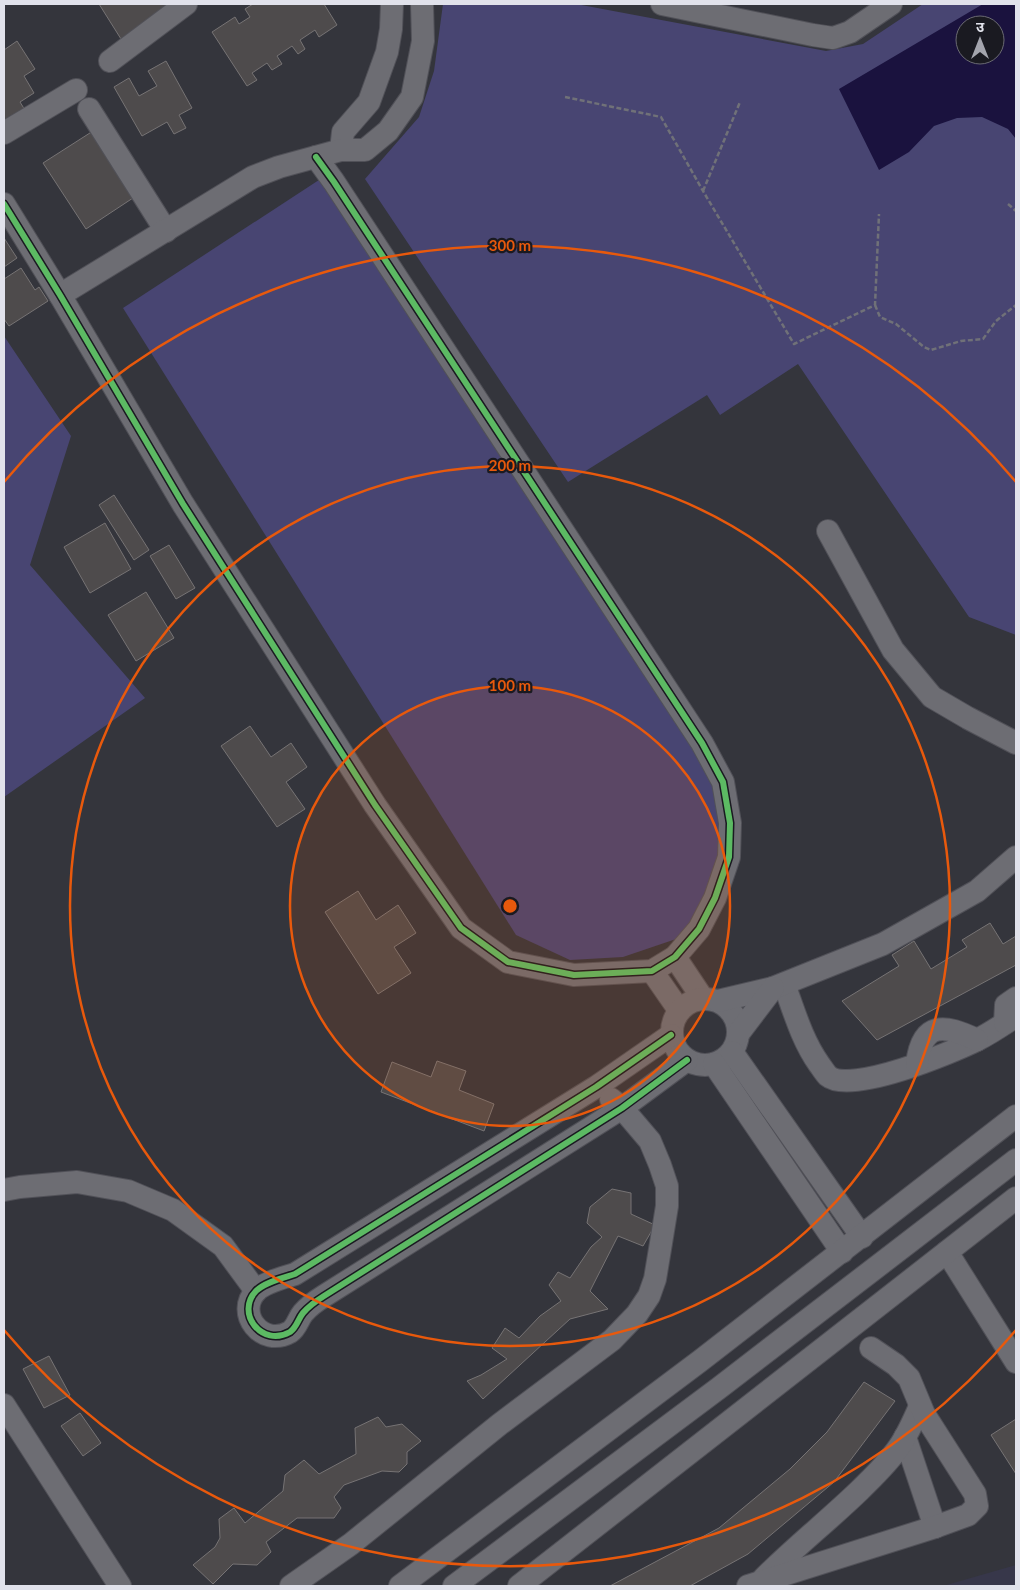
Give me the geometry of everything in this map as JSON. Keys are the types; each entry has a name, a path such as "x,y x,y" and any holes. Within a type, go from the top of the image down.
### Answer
{"street":[{"path":"110,61 186,4"},
{"path":"340,150 343,132 369,102 387,52 391,29 392,4"},
{"path":"60,295 253,177 279,167 340,150 365,150 388,131 412,97 422,41 422,4"},
{"path":"662,4 833,38 850,32 891,4"},
{"path":"4,133 76,90"},
{"path":"89,109 166,231"},
{"path":"4,204 188,512 375,805 461,928 508,962 574,975 652,970 675,957 699,929 715,898 729,857 730,823 723,782 692,726 340,190 316,157"},
{"path":"828,531 893,650 932,697 1016,743"},
{"path":"779,986 728,1050 695,1064 679,1054 671,1035 674,1017 686,1004 779,986 883,944 977,891 1016,857"},
{"path":"675,957 711,1000 727,1007 733,1014 737,1024 728,1050 783,1165 842,1252"},
{"path":"652,970 680,1010"},
{"path":"779,986 808,1047 828,1076 837,1081 851,1081 883,1076 917,1064 922,1042 929,1034 938,1030 945,1028 954,1030 977,1040 1011,1019 1006,1005 1016,998"},
{"path":"671,1035 596,1087 295,1274 268,1284 256,1291 249,1306 252,1324 260,1332 271,1336 282,1335 291,1331 302,1314 313,1303 622,1108 687,1060"},
{"path":"728,1050 862,1237"},
{"path":"291,1586 351,1544 500,1424 612,1340 638,1314 649,1296 655,1279 666,1206 666,1186 650,1141 622,1108 596,1087"},
{"path":"400,1586 862,1237 1016,1116"},
{"path":"783,1165 803,1153"},
{"path":"454,1586 719,1388 1016,1160"},
{"path":"4,1190 76,1182 128,1191 172,1210 223,1246 256,1291"},
{"path":"520,1586 1016,1198"},
{"path":"947,1252 1016,1362"},
{"path":"843,1333 857,1348 865,1351 871,1348 873,1341 860,1320"},
{"path":"755,1583 935,1527 968,1515 977,1506 975,1494 920,1406 908,1378 896,1365 871,1348"},
{"path":"4,1406 120,1586"},
{"path":"755,1583 841,1508 876,1474 898,1448 920,1406"},
{"path":"905,1437 935,1527"}],"path":[{"path":"565,97 661,117 794,344 875,305"},
{"path":"703,191 740,102"},
{"path":"1008,204 1016,211"},
{"path":"879,214 875,305 880,317 896,324 924,347 931,350 961,341 984,339 996,321 1016,305"}],"shaded area":[{"path":"443,4 576,4 826,51 863,44 923,4 1016,4 1016,635 969,617 798,364 720,415 707,395 568,482 365,179 419,117 434,71"},
{"path":"983,4 1014,4 1016,6 1016,139 1008,129 982,117 957,118 934,126 909,152 879,170 839,89 955,21 955,65 1005,65 1005,15 964,15"},
{"path":"322,178 728,779 724,903 676,939 623,957 570,960 516,935 123,308"},
{"path":"4,336 71,436 30,565 145,698 4,797"},
{"path":"1016,1565 1016,1586 943,1586"}],"building":[{"path":"99,4 173,4 121,39"},
{"path":"253,4 324,4 337,25 319,37 315,30 300,40 305,49 298,54 292,46 277,56 282,64 272,70 267,63 252,73 257,80 247,86 212,32 235,17 239,24 250,17 245,9"},
{"path":"17,41 35,69 24,76 34,93 20,102 28,115 4,130 4,50"},
{"path":"166,61 192,108 179,115 186,128 174,134 167,122 142,136 114,87 129,78 139,96 157,86 148,71"},
{"path":"93,131 136,196 86,229 43,163"},
{"path":"4,238 17,258 4,267"},
{"path":"21,268 35,290 39,287 48,301 9,326 4,319 4,279"},
{"path":"114,495 149,550 134,560 99,505"},
{"path":"105,523 131,569 90,593 64,547"},
{"path":"169,545 195,588 176,599 150,556"},
{"path":"146,592 174,638 136,661 108,615"},
{"path":"250,726 271,757 291,743 307,767 286,782 305,809 277,827 221,746"},
{"path":"358,891 376,920 398,905 416,933 394,947 411,973 378,994 325,912"},
{"path":"990,923 1003,944 1016,936 1016,965 877,1040 842,1001 899,966 892,955 914,941 931,969 967,947 962,940"},
{"path":"437,1061 466,1071 459,1090 494,1104 484,1131 381,1092 392,1062 431,1077"},
{"path":"612,1189 631,1193 631,1214 655,1225 643,1246 618,1236 590,1291 608,1309 570,1319 483,1399 467,1381 507,1359 492,1348 505,1328 519,1338 540,1316 561,1301 549,1285 558,1272 570,1278 591,1247 602,1237 587,1223 590,1207"},
{"path":"49,1356 70,1395 44,1408 23,1369"},
{"path":"864,1382 895,1401 834,1482 748,1554 690,1586 610,1586 719,1528 790,1469 827,1432"},
{"path":"80,1413 101,1443 83,1456 61,1426"},
{"path":"378,1417 386,1427 402,1424 421,1441 407,1452 407,1464 399,1472 382,1471 344,1485 334,1497 341,1508 334,1518 297,1518 266,1542 271,1552 257,1565 233,1564 213,1584 193,1565 215,1547 220,1538 219,1519 234,1508 245,1523 283,1491 285,1475 304,1460 319,1474 356,1454 355,1428"},
{"path":"1016,1419 1016,1474 991,1435"}],"cycle path":[{"path":"4,204 183,504 375,805 461,928 508,962 574,975 652,971 675,957 699,929 715,898 729,857 730,823 723,782 702,743 316,157"},
{"path":"671,1035 596,1087 295,1274 264,1285 256,1291 250,1300 250,1318 255,1326 261,1332 270,1335 280,1336 290,1332 303,1313 318,1300 622,1108 687,1060"}]}
